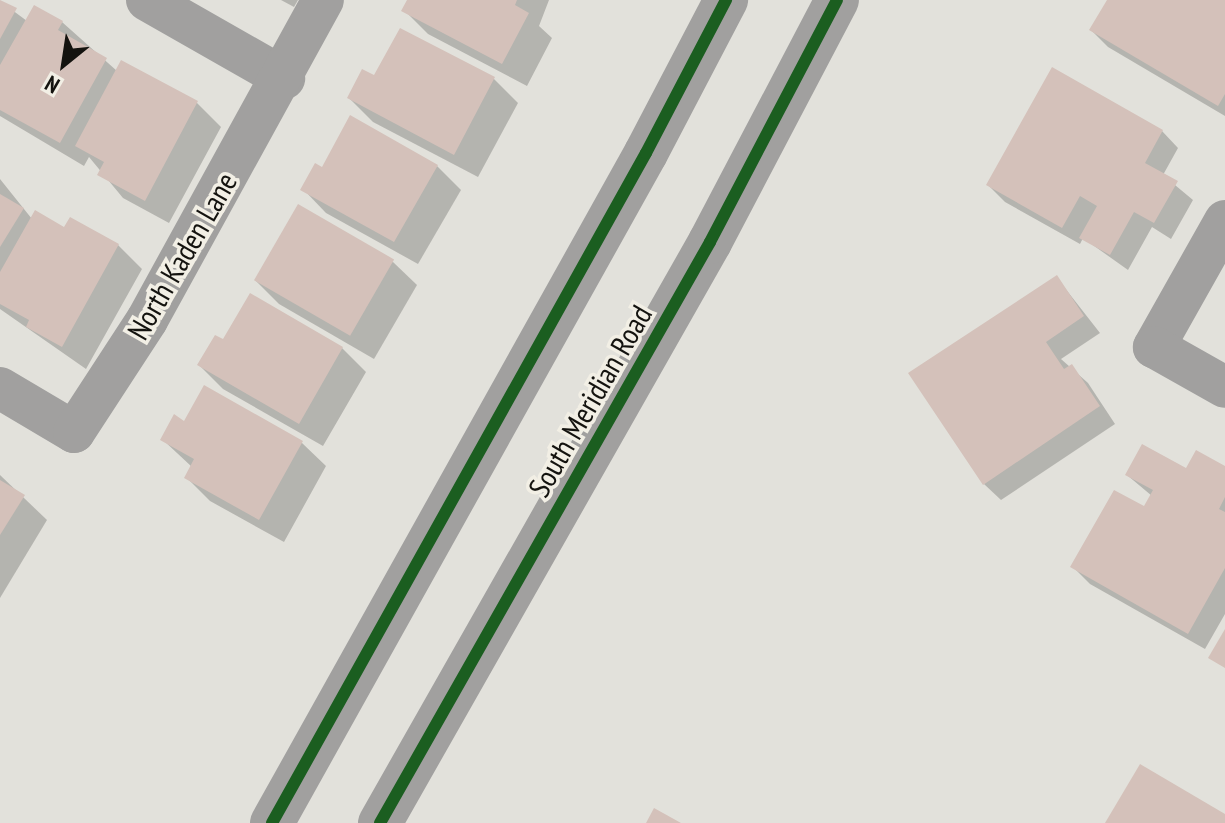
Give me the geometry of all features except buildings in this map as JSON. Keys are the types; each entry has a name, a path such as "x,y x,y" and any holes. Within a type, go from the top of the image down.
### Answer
{"street":[{"path":"147,0 284,78"},
{"name":"North Kaden Lane","path":"0,388 74,432 147,320 284,78 323,0"},
{"path":"272,823 646,153 726,0"},
{"name":"South Meridian Road","path":"380,823 710,242 837,0"},
{"path":"1225,221 1154,347 1225,387"}],"cycle path":[{"path":"272,823 646,153 726,0"},
{"path":"380,823 710,242 837,0"}]}
